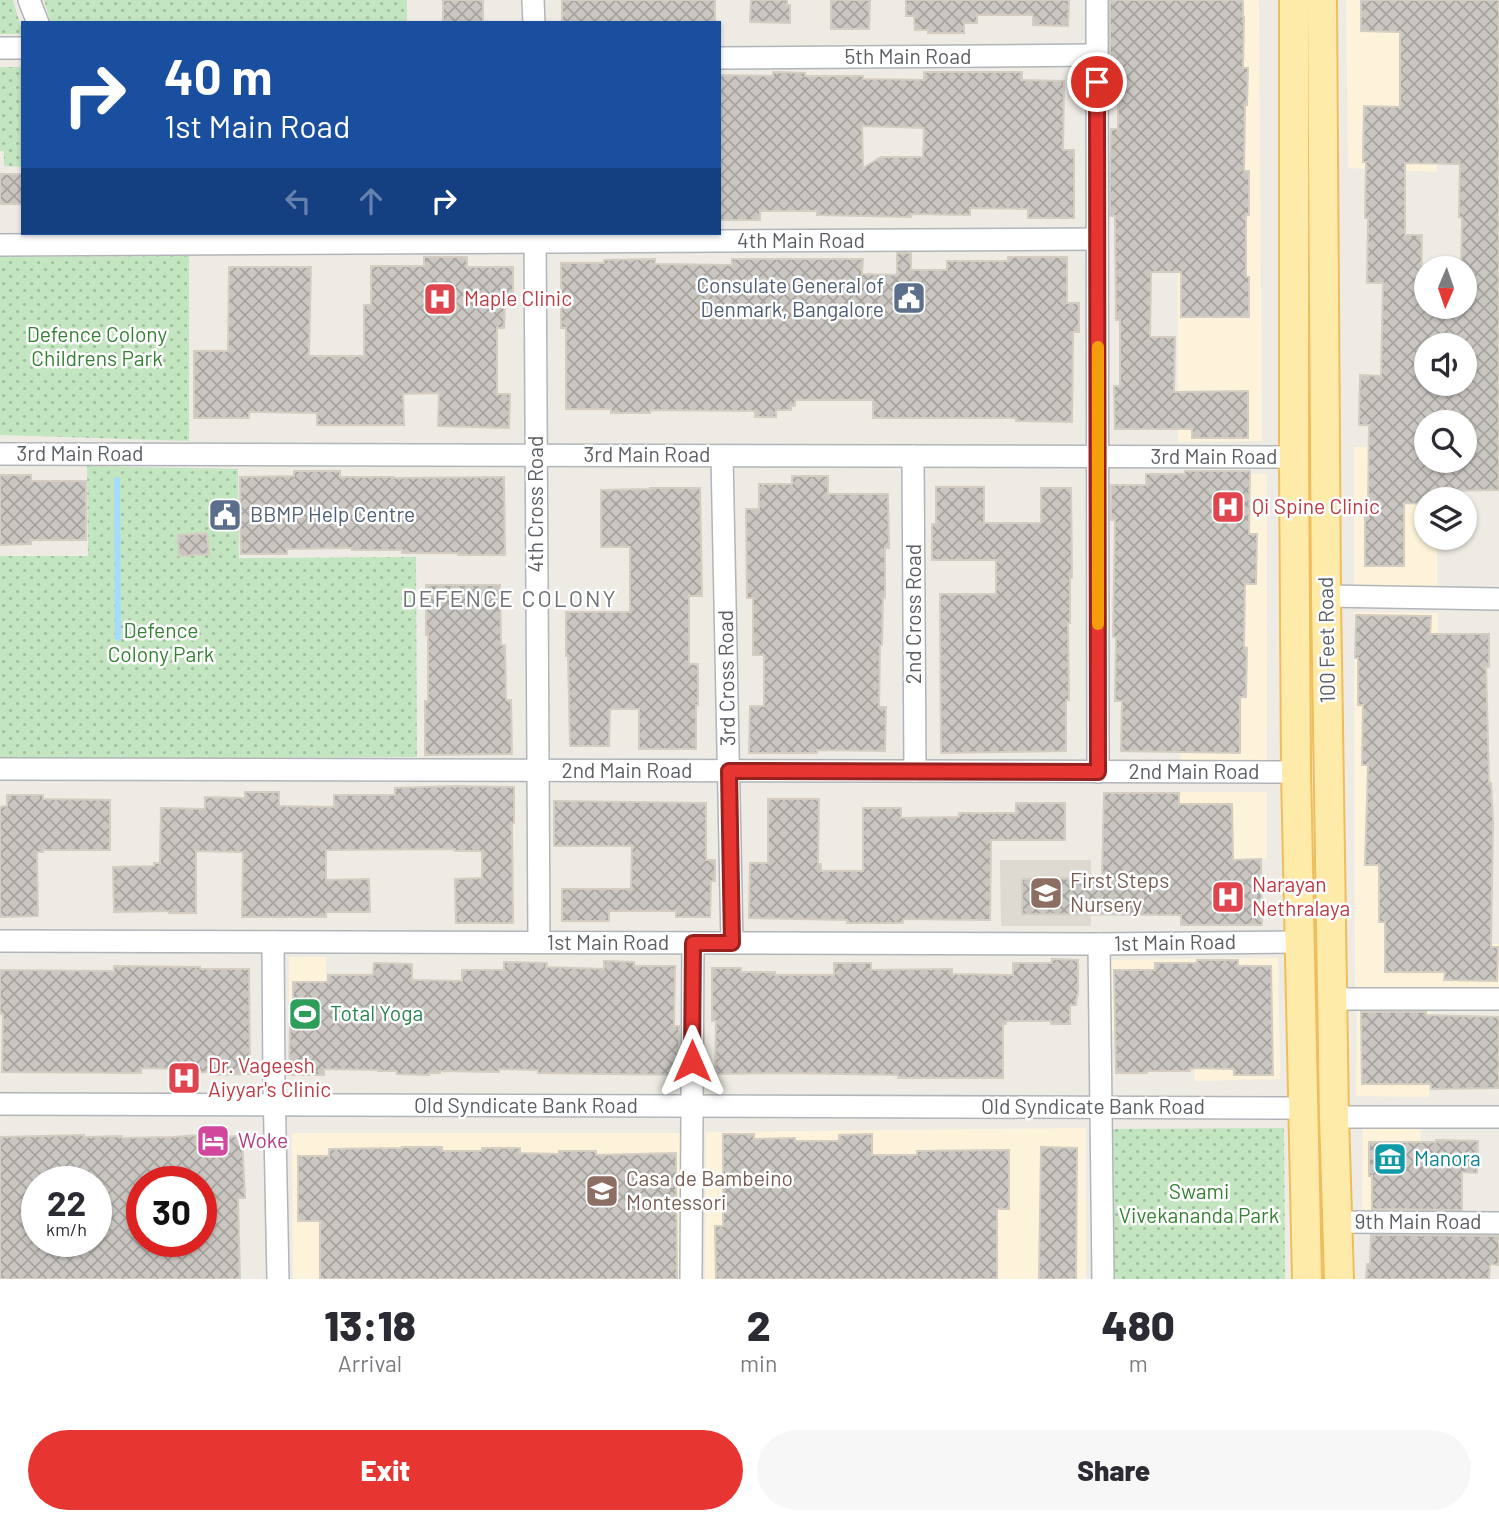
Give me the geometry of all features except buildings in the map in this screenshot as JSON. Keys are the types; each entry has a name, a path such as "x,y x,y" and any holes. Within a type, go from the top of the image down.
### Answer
{"main road":[{"name":"100 Feet Road","path":"1294,0 1296,772 1307,1279"},
{"name":"100 Feet Road","path":"1322,0 1326,596 1339,1279"}],"street":[{"path":"29,0 37,21"},
{"path":"533,0 534,21"},
{"path":"1097,0 1098,772"},
{"path":"0,48 21,48"},
{"name":"5th Main Road","path":"721,58 1097,55"},
{"name":"4th Cross Road","path":"535,238 539,942"},
{"name":"4th Main Road","path":"0,245 71,239 1097,239"},
{"name":"3rd Main Road","path":"0,454 1294,457"},
{"name":"3rd Cross Road","path":"722,456 732,943"},
{"name":"2nd Cross Road","path":"913,456 915,771"},
{"path":"1326,596 1499,598"},
{"name":"2nd Main Road","path":"0,769 1296,772"},
{"name":"1st Main Road","path":"0,941 1099,944 1300,942"},
{"path":"273,942 278,1279"},
{"path":"691,1279 693,943"},
{"path":"1099,944 1103,1279"},
{"path":"1333,999 1499,999"},
{"name":"Old Syndicate Bank Road","path":"0,1104 1303,1108"},
{"path":"1334,1117 1499,1117"},
{"name":"9th Main Road","path":"1338,1222 1499,1223"}],"shaded area":[{"path":"1177,0 1259,0 1262,441 1178,442"},
{"path":"1346,0 1438,0 1437,172 1348,168"},
{"path":"1354,447 1414,447 1414,473 1437,473 1437,487 1414,487 1414,550 1437,550 1437,590 1354,589"},
{"path":"1179,474 1267,474 1267,761 1181,761"},
{"path":"1354,612 1438,613 1438,945 1499,944 1499,991 1355,991"},
{"path":"1177,792 1267,792 1267,859 1177,859"},
{"name":"First Steps Nursery","path":"1000,860 1091,860 1091,926 1001,926"},
{"path":"289,957 326,957 326,1021 289,1021"},
{"path":"1278,958 1280,1079 1195,1081 1194,1029 1111,1030 1110,960"},
{"path":"1357,1003 1430,1004 1429,1097 1356,1096"},
{"path":"1363,1125 1421,1125 1420,1213 1362,1212"},
{"path":"1086,1128 1086,1279 705,1279 706,1132"},
{"path":"292,1133 680,1133 681,1279 293,1279"}],"green space":[{"path":"0,0 13,0 21,34 0,34"},
{"path":"44,0 407,0 407,21 50,21"},
{"path":"0,67 21,67 21,167 4,166 4,151 0,151"},
{"name":"Defence Colony Childrens Park","path":"189,256 189,441 0,435 0,257"},
{"name":"Defence Colony Park","path":"87,466 238,469 239,558 416,557 417,757 0,759 0,556 88,556"},
{"name":"Swami Vivekananda Park","path":"1284,1128 1285,1279 1114,1279 1113,1129"}],"waterway":[{"path":"117,480 118,638"}],"slow traffic":[{"path":"1098,347 1098,624"}],"place":[{"name":"Consulate General of Denmark, Bangalore","path":"909,298"},
{"name":"Maple Clinic","path":"440,299"},
{"name":"Qi Spine Clinic","path":"1228,507"},
{"name":"BBMP Help Centre","path":"225,515"},
{"name":"First Steps Nursery","path":"1046,893"},
{"name":"Narayan Nethralaya","path":"1228,897"},
{"name":"Total Yoga","path":"305,1014"},
{"name":"Dr. Vageesh Aiyyar's Clinic","path":"184,1078"},
{"name":"Woke","path":"213,1141"},
{"name":"Manora","path":"1390,1159"},
{"name":"Casa de Bambeino Montessori","path":"602,1191"}],"district":[{"name":"DEFENCE COLONY","path":"510,599"}],"route":[{"path":"692,1061 693,943 732,943 729,771 1098,772 1097,82"}]}
